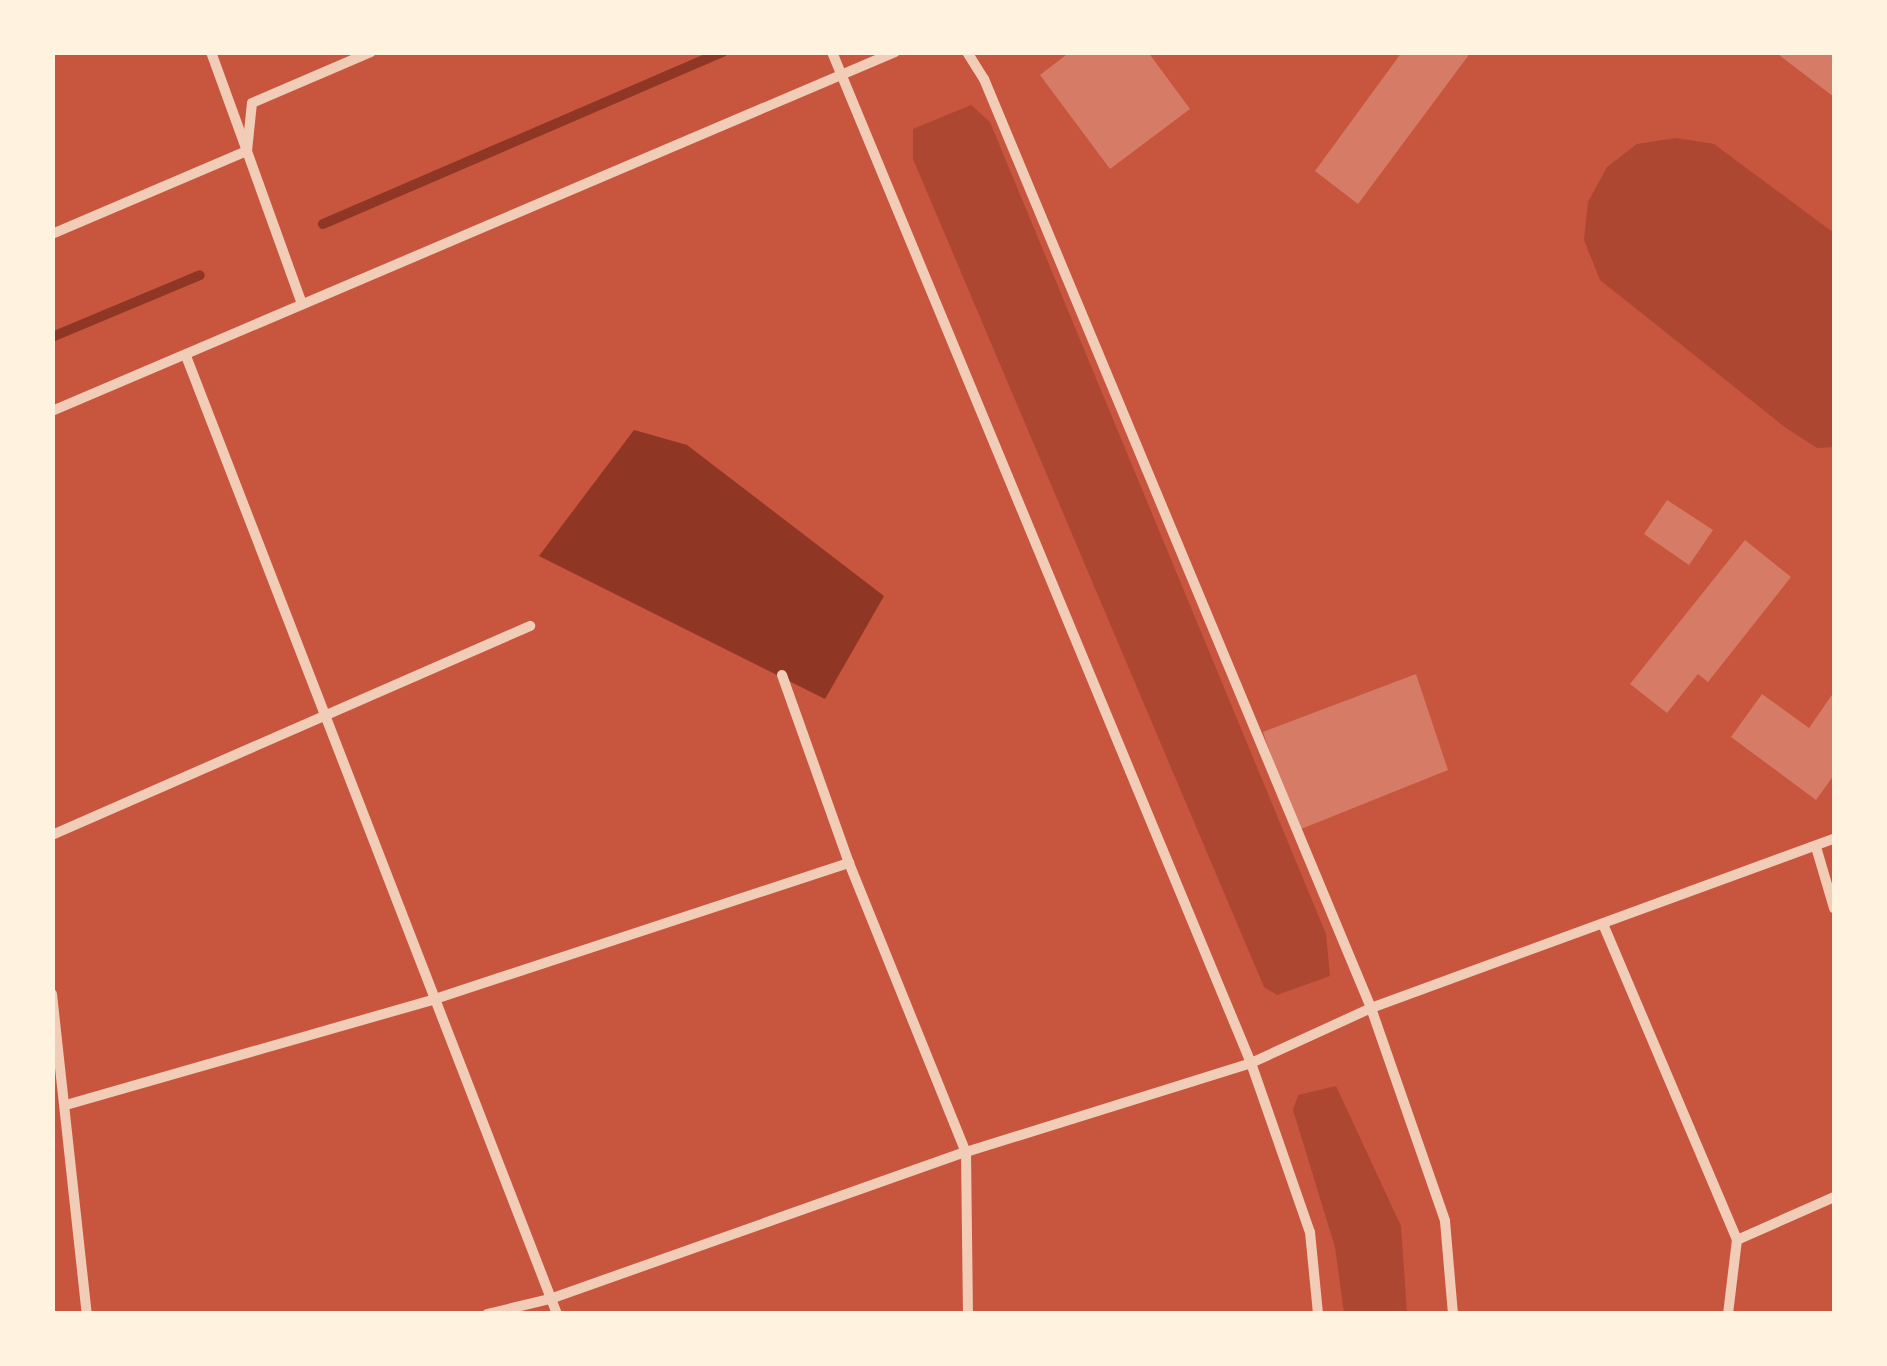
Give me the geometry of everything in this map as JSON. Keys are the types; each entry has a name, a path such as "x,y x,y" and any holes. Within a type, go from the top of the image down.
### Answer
{"street":[{"path":"211,52 302,304"},
{"path":"247,151 252,102 371,52"},
{"path":"832,52 846,77 1251,1063 1310,1232 1318,1314"},
{"path":"52,412 846,77 895,52"},
{"path":"967,52 995,105 1371,1008 1444,1221 1454,1314"},
{"path":"52,234 247,151"},
{"path":"186,356 438,998 557,1314"},
{"path":"52,835 530,626"},
{"path":"782,674 849,863 966,1152 968,1314"},
{"path":"487,1314 550,1299 966,1152 1251,1063 1371,1008 1834,839"},
{"path":"1816,846 1834,908"},
{"path":"66,1105 438,998 849,863"},
{"path":"1603,924 1737,1240 1728,1314"},
{"path":"52,994 87,1314"},
{"path":"1737,1240 1834,1197"}],"shaded area":[{"path":"971,105 990,122 1326,934 1330,976 1277,995 1264,987 913,159 913,129"},
{"path":"1676,138 1714,144 1834,233 1834,447 1817,448 1786,428 1600,280 1584,240 1588,202 1607,167 1637,144"},
{"path":"634,430 687,445 884,596 825,699 539,556"},
{"path":"1336,1086 1401,1226 1407,1313 1344,1313 1335,1247 1293,1110 1298,1095"}],"building":[{"path":"1070,52 1148,52 1190,109 1110,169 1040,75"},
{"path":"1402,52 1471,52 1358,204 1315,171"},
{"path":"1775,52 1834,52 1834,97"},
{"path":"1667,500 1713,530 1689,565 1644,534"},
{"path":"1745,540 1791,577 1708,682 1698,674 1667,713 1630,684"},
{"path":"1416,674 1448,770 1296,831 1263,732"},
{"path":"1834,692 1834,775 1816,800 1731,737 1762,694 1809,728"}],"waterway":[{"path":"323,224 723,52"},
{"path":"52,337 200,275"}]}
